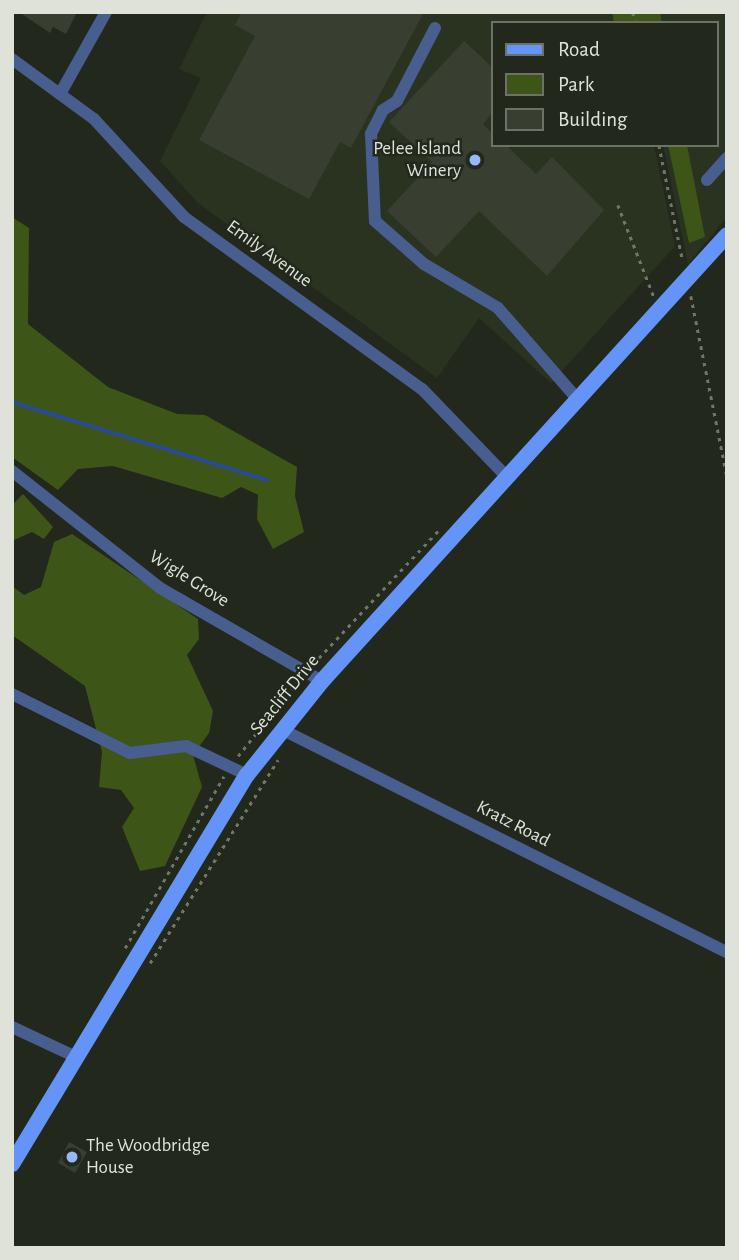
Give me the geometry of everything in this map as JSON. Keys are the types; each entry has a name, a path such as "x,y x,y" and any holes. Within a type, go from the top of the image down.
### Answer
{"main road":[{"name":"Seacliff Drive","path":"12,1164 247,775 322,681 727,235"}],"street":[{"path":"60,94 106,12"},
{"path":"435,28 397,101 383,110 371,134 375,221 424,264 498,309 579,401"},
{"name":"Emily Avenue","path":"12,59 94,119 184,217 422,389 507,477"},
{"path":"707,180 727,158"},
{"name":"Wigle Grove","path":"12,471 160,588 322,681"},
{"path":"12,694 130,753 186,746 247,775"},
{"name":"Kratz Road","path":"283,730 727,952"},
{"path":"12,1027 76,1057"}],"path":[{"path":"659,147 727,475"},
{"path":"618,205 663,307"},
{"path":"130,971 155,961 201,889 278,762 283,730"}],"shaded area":[{"path":"207,12 612,12 614,21 490,21 490,147 654,147 675,246 551,383 479,318 437,378 198,203 160,161 201,78 179,69"},
{"path":"637,12 727,12 727,217 688,264 663,147 718,147 718,21 639,21"}],"green space":[{"path":"612,12 660,12 662,21 614,21"},
{"path":"668,147 687,147 705,237 689,243"},
{"path":"12,217 29,228 28,324 108,387 177,414 205,415 297,467 295,496 304,532 273,549 257,519 258,495 241,487 222,498 113,466 78,469 58,490 12,457"},
{"path":"23,494 53,527 44,539 32,532 12,541 12,505"},
{"path":"72,534 198,619 199,639 187,655 213,711 209,733 193,755 202,787 165,866 140,871 122,827 134,808 121,790 99,787 102,752 85,686 12,635 12,586 24,595 41,587 54,542"}],"building":[{"path":"19,12 77,12 66,34 53,27 50,33"},
{"path":"242,12 424,12 351,148 340,142 309,199 199,140 255,36 235,25"},
{"name":"Pelee Island Winery","path":"464,41 490,65 490,115 483,124 490,131 490,147 508,147 536,174 552,157 604,210 547,276 479,211 436,257 387,211 432,162 389,122"},
{"name":"The Woodbridge House","path":"69,1142 87,1152 75,1173 58,1163"}],"waterway":[{"path":"12,402 267,480"}],"place":[{"name":"Pelee Island Winery","path":"475,160"},
{"name":"The Woodbridge House","path":"72,1157"}]}
